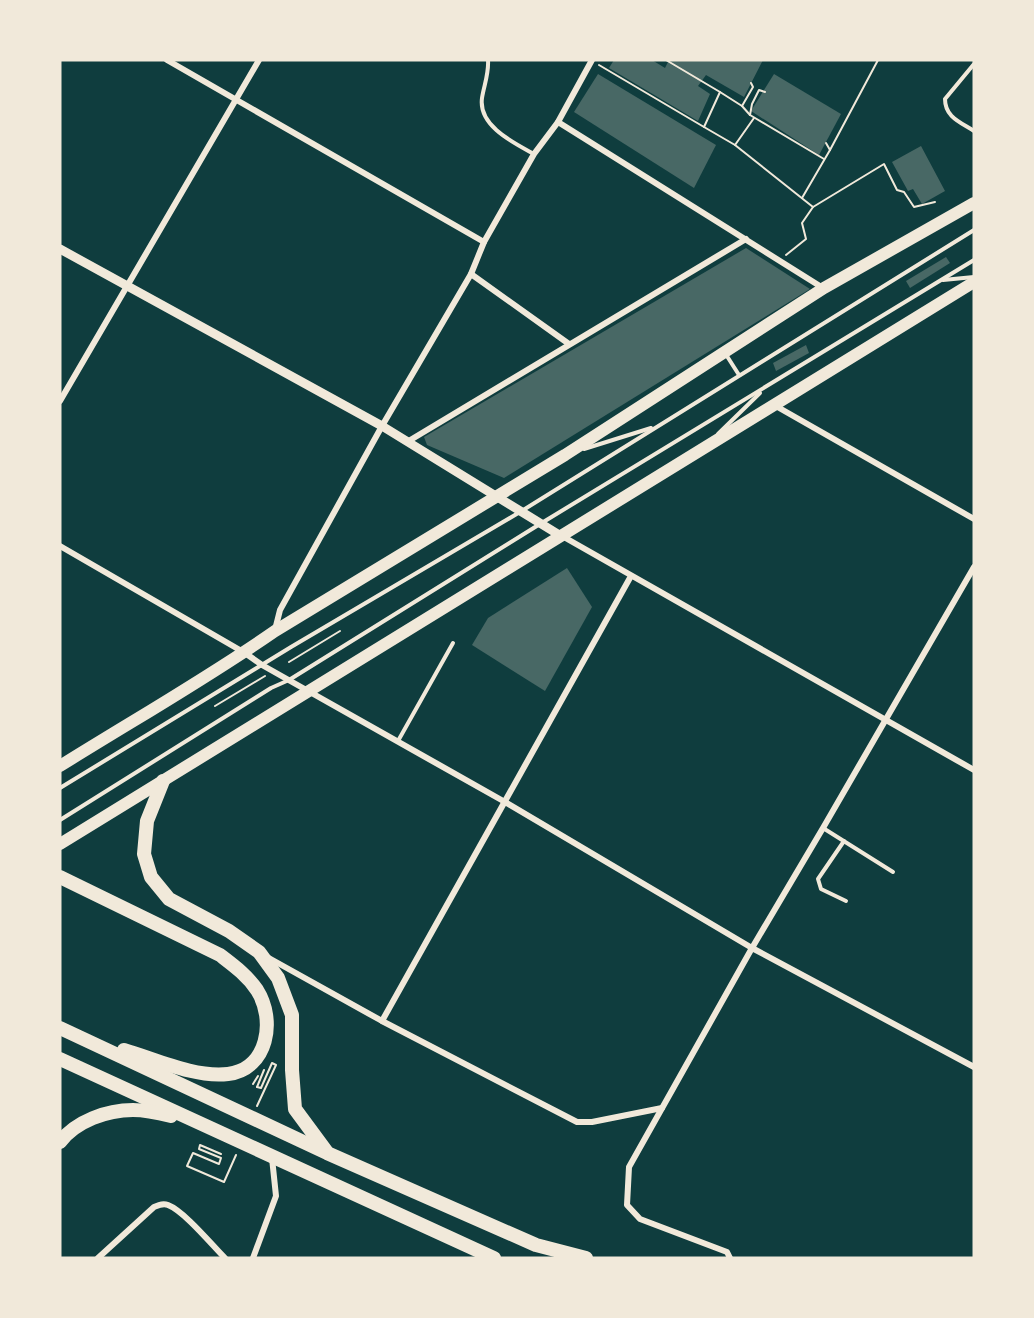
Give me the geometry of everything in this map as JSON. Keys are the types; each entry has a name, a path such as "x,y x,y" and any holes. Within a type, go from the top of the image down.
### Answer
{"highway":[{"path":"60,766 199,678 245,652 275,631 565,455 824,288 974,203"},
{"path":"60,844 310,692 974,280"},
{"path":"163,781 147,821 144,854 151,877 169,899 229,931 259,952 278,978 292,1015 295,1109 327,1153"},
{"path":"60,877 220,955 242,972 257,991 267,1015 265,1039 258,1058 243,1070 227,1074 204,1074 77,1035"},
{"path":"60,1028 327,1153 536,1245 586,1258"},
{"path":"60,1059 494,1258"},
{"path":"60,1142 68,1131 85,1122 104,1114 133,1110 155,1112 202,1124"}],"street":[{"path":"167,60 484,242"},
{"path":"60,401 259,60"},
{"path":"275,631 280,610 382,426 471,274 484,242 534,154 558,122 592,60"},
{"path":"558,122 824,288"},
{"path":"407,442 746,239"},
{"path":"60,249 382,426 540,524 885,722 974,770"},
{"path":"471,274 568,344"},
{"path":"774,405 974,519"},
{"path":"60,546 245,652 262,665 505,802 752,948 974,1067"},
{"path":"730,1258 727,1252 640,1219 627,1205 629,1167 752,948 974,567"},
{"path":"382,1021 631,576"},
{"path":"259,952 382,1021 576,1122 592,1122 662,1108"},
{"path":"253,1258 276,1196 272,1157"},
{"path":"98,1258 154,1207 161,1204 170,1206 180,1213 225,1258"}],"lane":[{"path":"488,60 489,71 482,100 482,112 488,122 515,144 534,154"},
{"path":"974,64 945,99 945,108 950,116 974,131"},
{"path":"60,788 520,512 974,230"},
{"path":"60,820 271,688 289,680 974,260"},
{"path":"942,280 974,280"},
{"path":"725,352 739,375"},
{"path":"702,449 766,387"},
{"path":"565,455 657,426"},
{"path":"398,741 453,644"},
{"path":"823,828 892,872"},
{"path":"844,841 818,879 821,889 846,901"}],"path":[{"path":"592,60 735,145 813,207"},
{"path":"666,60 742,106 750,115 824,159"},
{"path":"802,198 878,60"},
{"path":"742,106 753,87 751,83"},
{"path":"750,115 752,104 759,90 765,92"},
{"path":"704,128 720,92"},
{"path":"735,145 754,117"},
{"path":"826,143 830,150"},
{"path":"780,260 806,239 802,223 813,207 884,164 897,190 904,192 914,207 935,202"},
{"path":"289,662 340,631"},
{"path":"215,706 267,675"}],"building":[{"path":"614,60 652,60 665,68 669,60 763,60 744,97 706,75 698,86 710,94 698,121 609,68"},
{"path":"598,74 716,145 694,188 574,112"},
{"path":"774,74 841,114 819,155 751,111"},
{"path":"921,146 945,191 922,204 913,189 908,191 892,162"},
{"path":"746,248 810,289 504,478 427,445 424,437"},
{"path":"946,257 950,263 910,288 906,281"},
{"path":"806,345 809,353 776,371 773,363"},
{"path":"567,568 592,607 545,691 472,645 488,618"}]}
